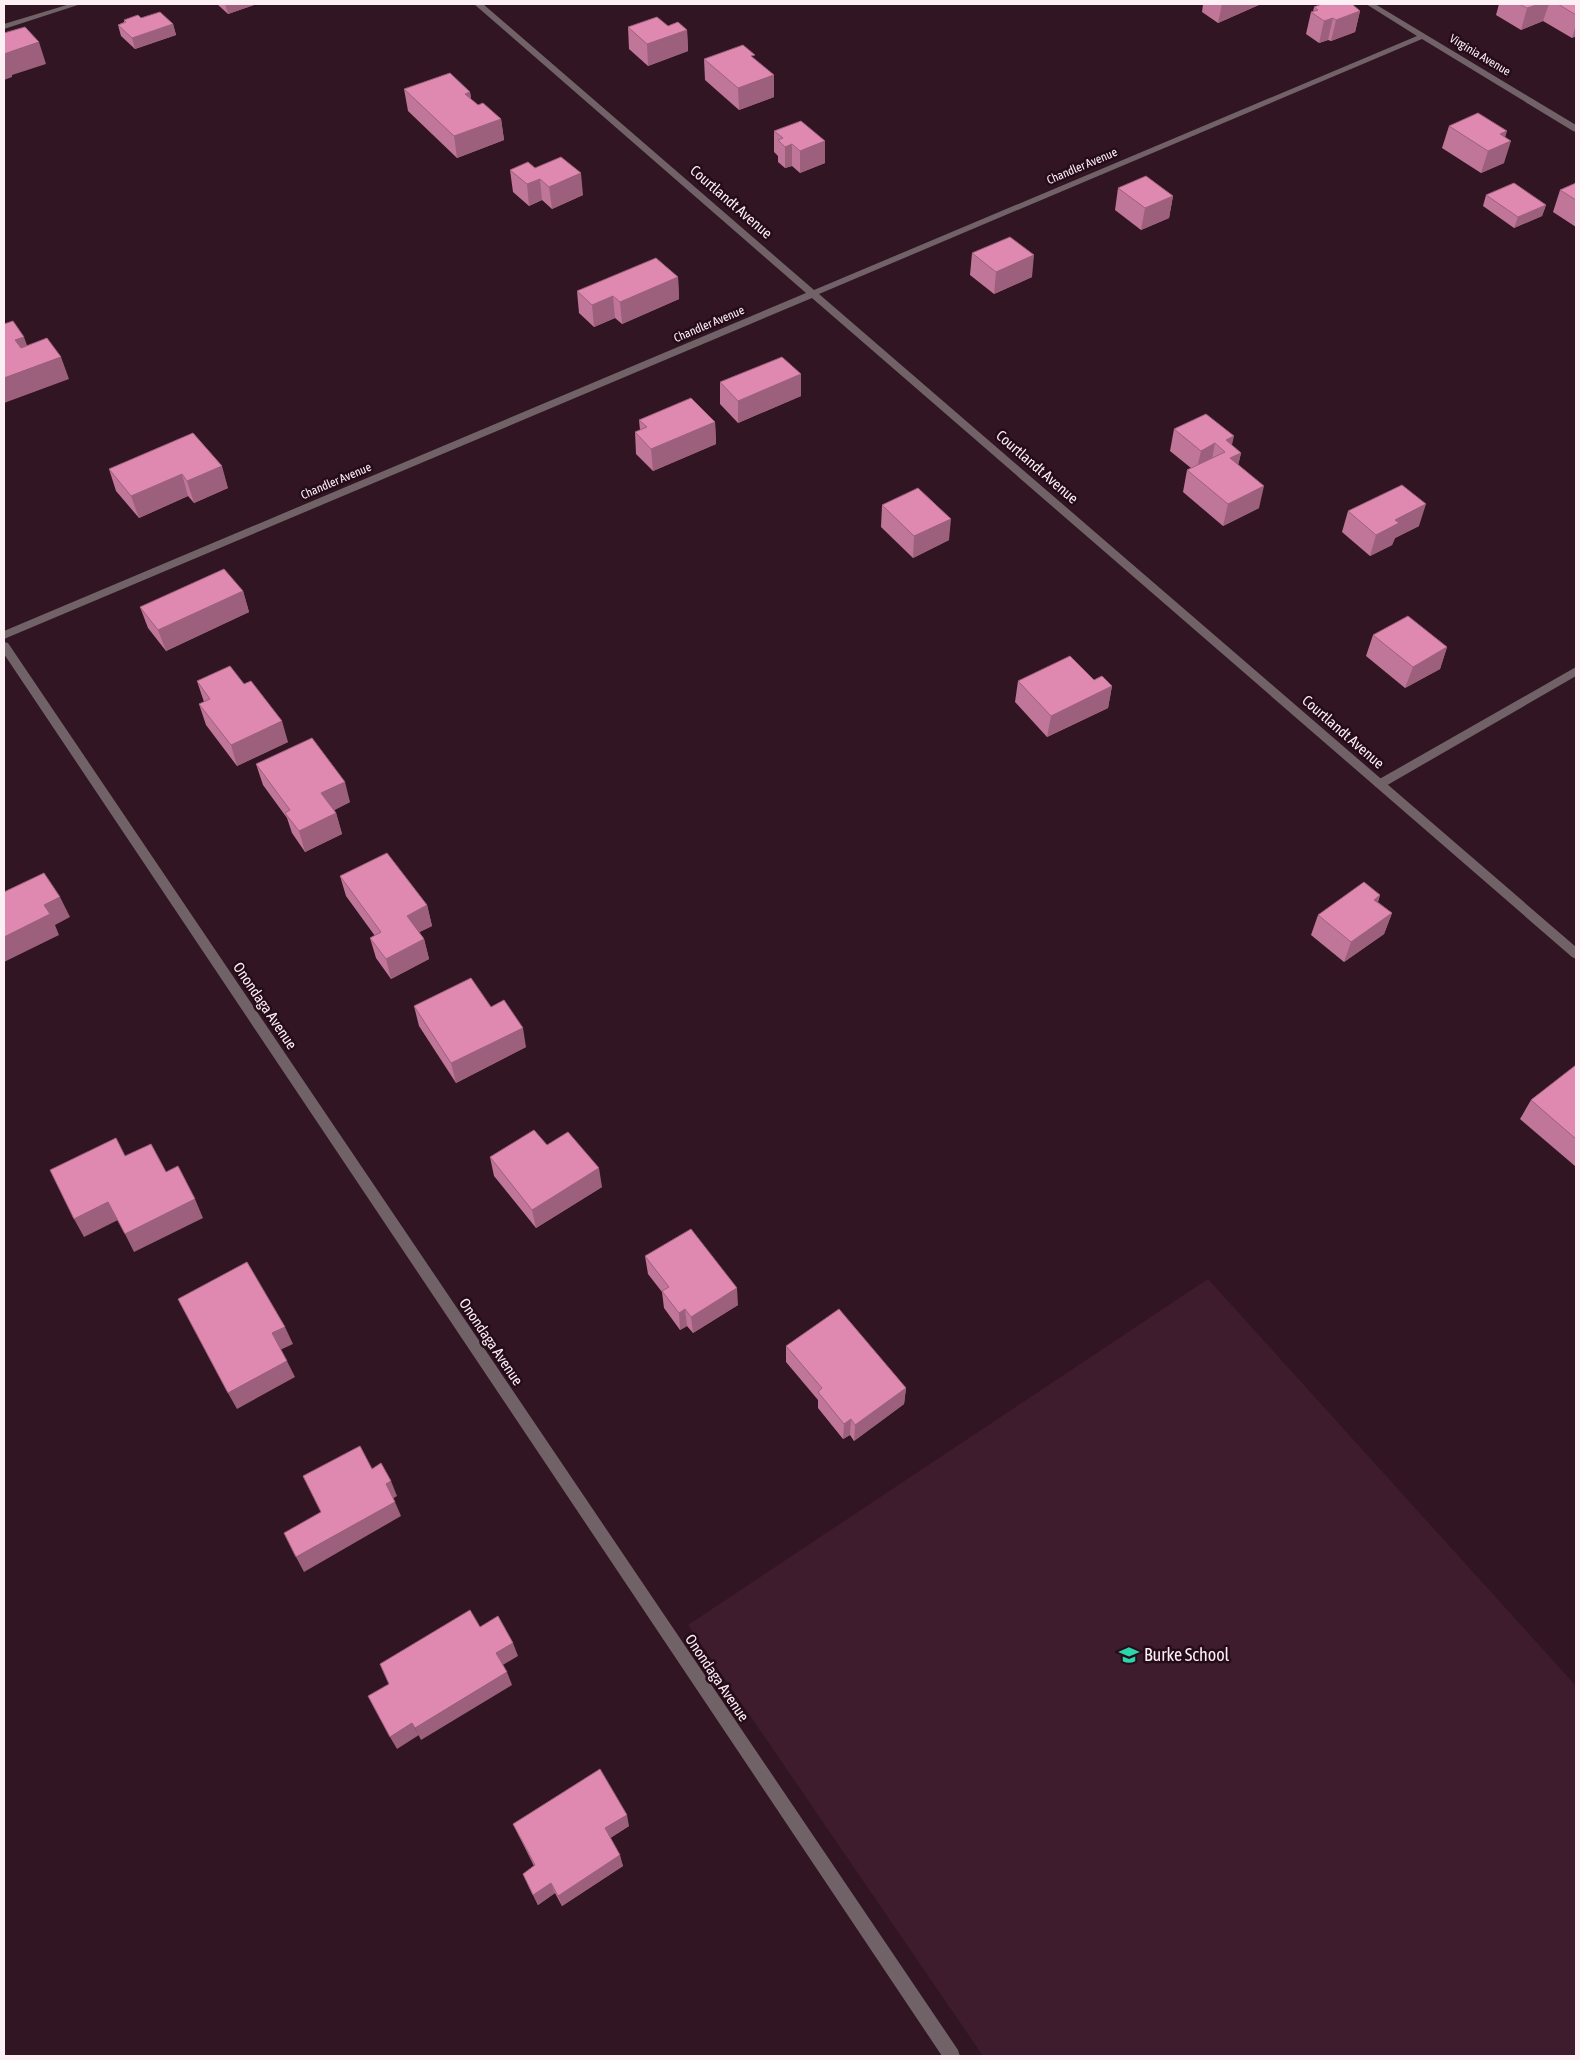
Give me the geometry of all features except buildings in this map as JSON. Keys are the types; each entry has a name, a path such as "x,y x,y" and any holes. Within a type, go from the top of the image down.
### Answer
{"street":[{"path":"4,27 77,4"},
{"name":"Courtlandt Avenue","path":"478,4 1576,954"},
{"name":"Virginia Avenue","path":"1370,4 1576,129"},
{"name":"Chandler Avenue","path":"4,635 1423,36"},
{"name":"Onondaga Avenue","path":"4,646 952,2056"},
{"path":"1380,784 1576,671"}],"shaded area":[{"name":"Burke School","path":"1208,1279 1576,1686 1576,2056 983,2056 688,1625"}],"place":[{"name":"Burke School","path":"1129,1655"}]}
